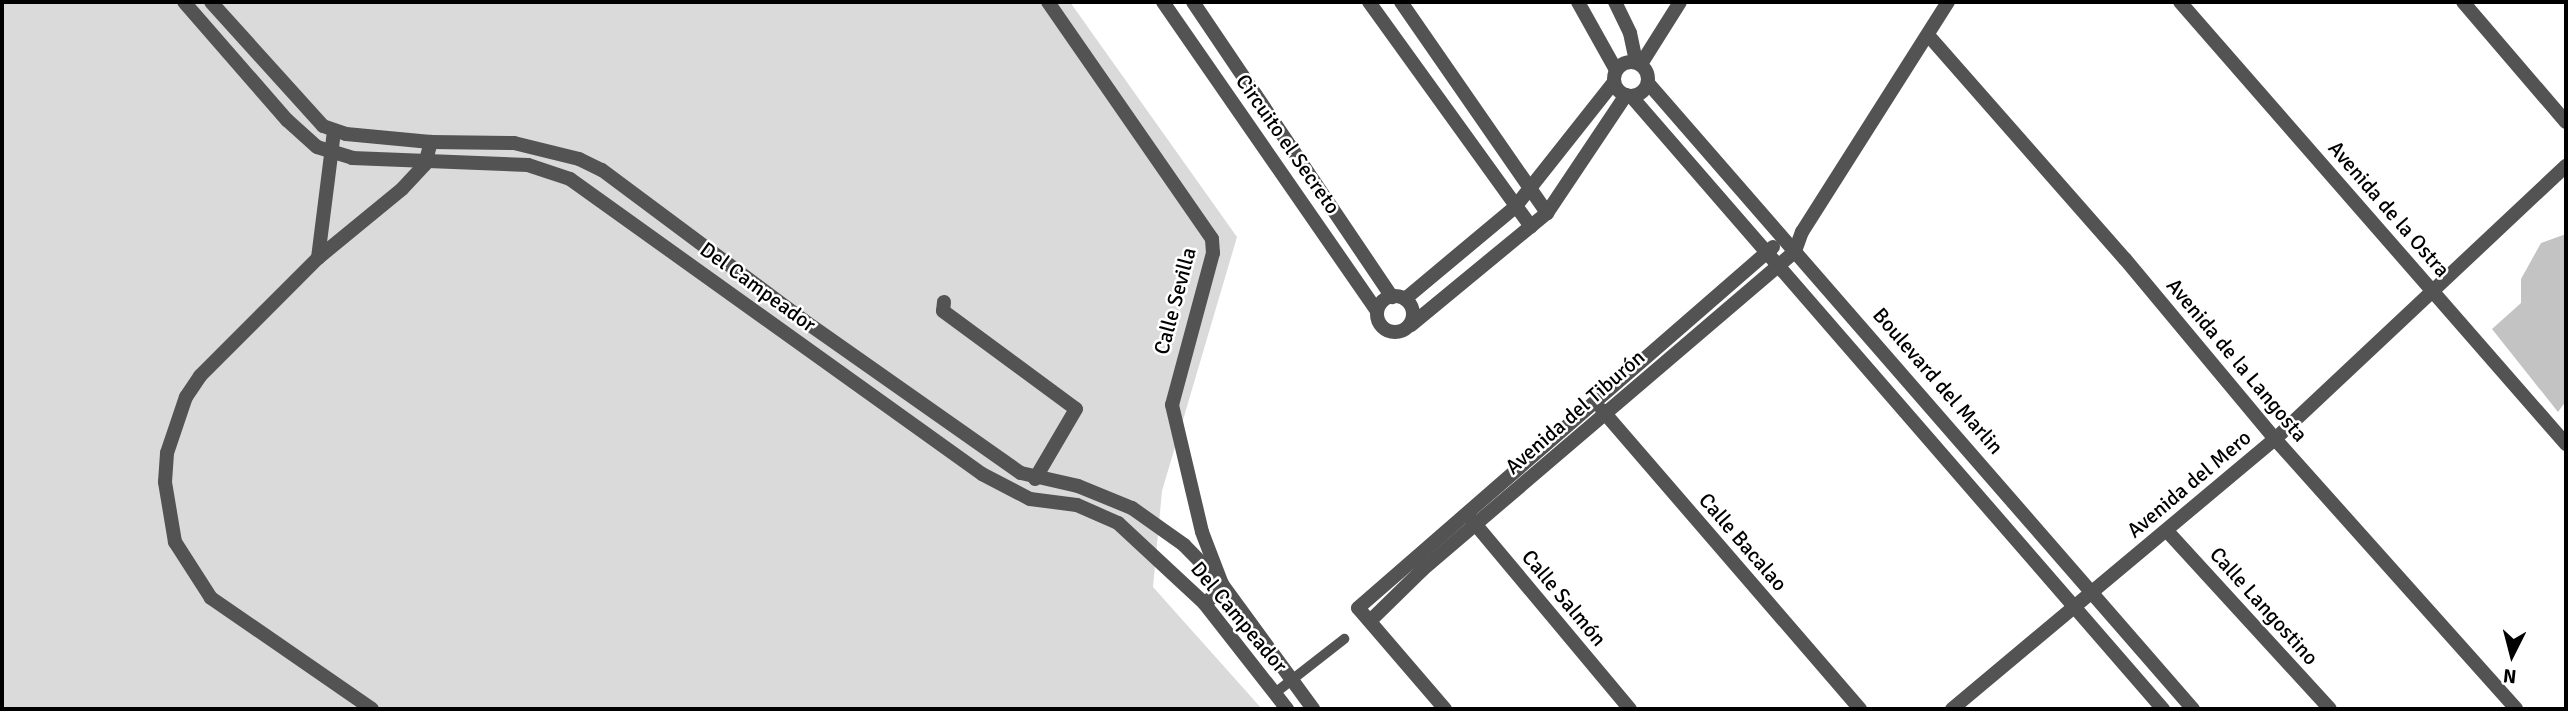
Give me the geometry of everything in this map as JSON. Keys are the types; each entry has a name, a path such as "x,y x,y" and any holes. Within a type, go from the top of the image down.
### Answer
{"street":[{"path":"184,2 287,120 330,153"},
{"path":"211,2 303,106 334,132 318,258"},
{"name":"Calle Sevilla","path":"1048,2 1212,239 1172,405 1202,532 1222,584"},
{"name":"Circuito el Secreto","path":"1163,2 1377,311"},
{"name":"Circuito el Secreto","path":"1193,2 1399,298"},
{"path":"1369,2 1531,227"},
{"path":"1401,2 1546,213"},
{"path":"1578,2 1628,96 1768,251 2163,709"},
{"path":"1615,2 1630,33 1638,63 1648,83 1628,96 1546,213 1411,325 1399,332 1385,330 1377,311 1399,298 1515,207 1530,191 1615,76 1638,63 1680,2"},
{"name":"Avenida del Tiburón","path":"1802,232 1783,238 1676,328 1358,608 1370,621 1795,251 1802,232 1948,2"},
{"name":"Avenida de la Ostra","path":"2180,2 2566,444"},
{"path":"2463,2 2566,122"},
{"name":"Avenida de la Langosta","path":"1928,36 2125,259 2274,439 2516,709"},
{"path":"1216,77 1236,63"},
{"name":"Boulevard del Marlin","path":"1648,83 2193,709"},
{"name":"Del Campeador","path":"334,132 431,142 514,143 554,149 602,170 888,381 1035,479 1110,496 1184,545 1222,584 1290,680"},
{"path":"372,709 211,598 184,561 169,515 167,453 186,397 219,354 318,258 425,164 431,142"},
{"name":"Del Campeador","path":"330,153 425,164 528,165 550,171 595,194 876,398 1011,491 1099,513 1140,539 1204,603 1275,693"},
{"path":"1694,171 1709,155"},
{"name":"Avenida del Mero","path":"1952,709 2274,439 2566,166"},
{"path":"648,234 661,216"},
{"path":"1399,298 1413,311 1411,325"},
{"path":"944,302 943,311 1076,409 1035,479"},
{"path":"1676,328 1688,342"},
{"path":"1640,361 1651,374"},
{"path":"876,398 888,381"},
{"name":"Calle Bacalao","path":"1594,401 1860,709"},
{"name":"Calle Salmón","path":"1466,513 1630,709"},
{"name":"Calle Langostino","path":"2167,531 2330,709"},
{"path":"1172,569 1184,545 1202,532"},
{"path":"1204,603 1220,592 1222,584"},
{"path":"1370,621 1445,709"},
{"path":"1290,680 1313,709"},
{"path":"1275,693 1287,709"}],"lane":[{"path":"1275,693 1344,639"}],"shaded area":[{"path":"2,2 1070,2 1237,237 1162,491 1153,587 1262,709 2,709"}],"building":[{"path":"2566,234 2566,401 2558,412 2492,329 2521,303 2521,279 2541,243"}]}
